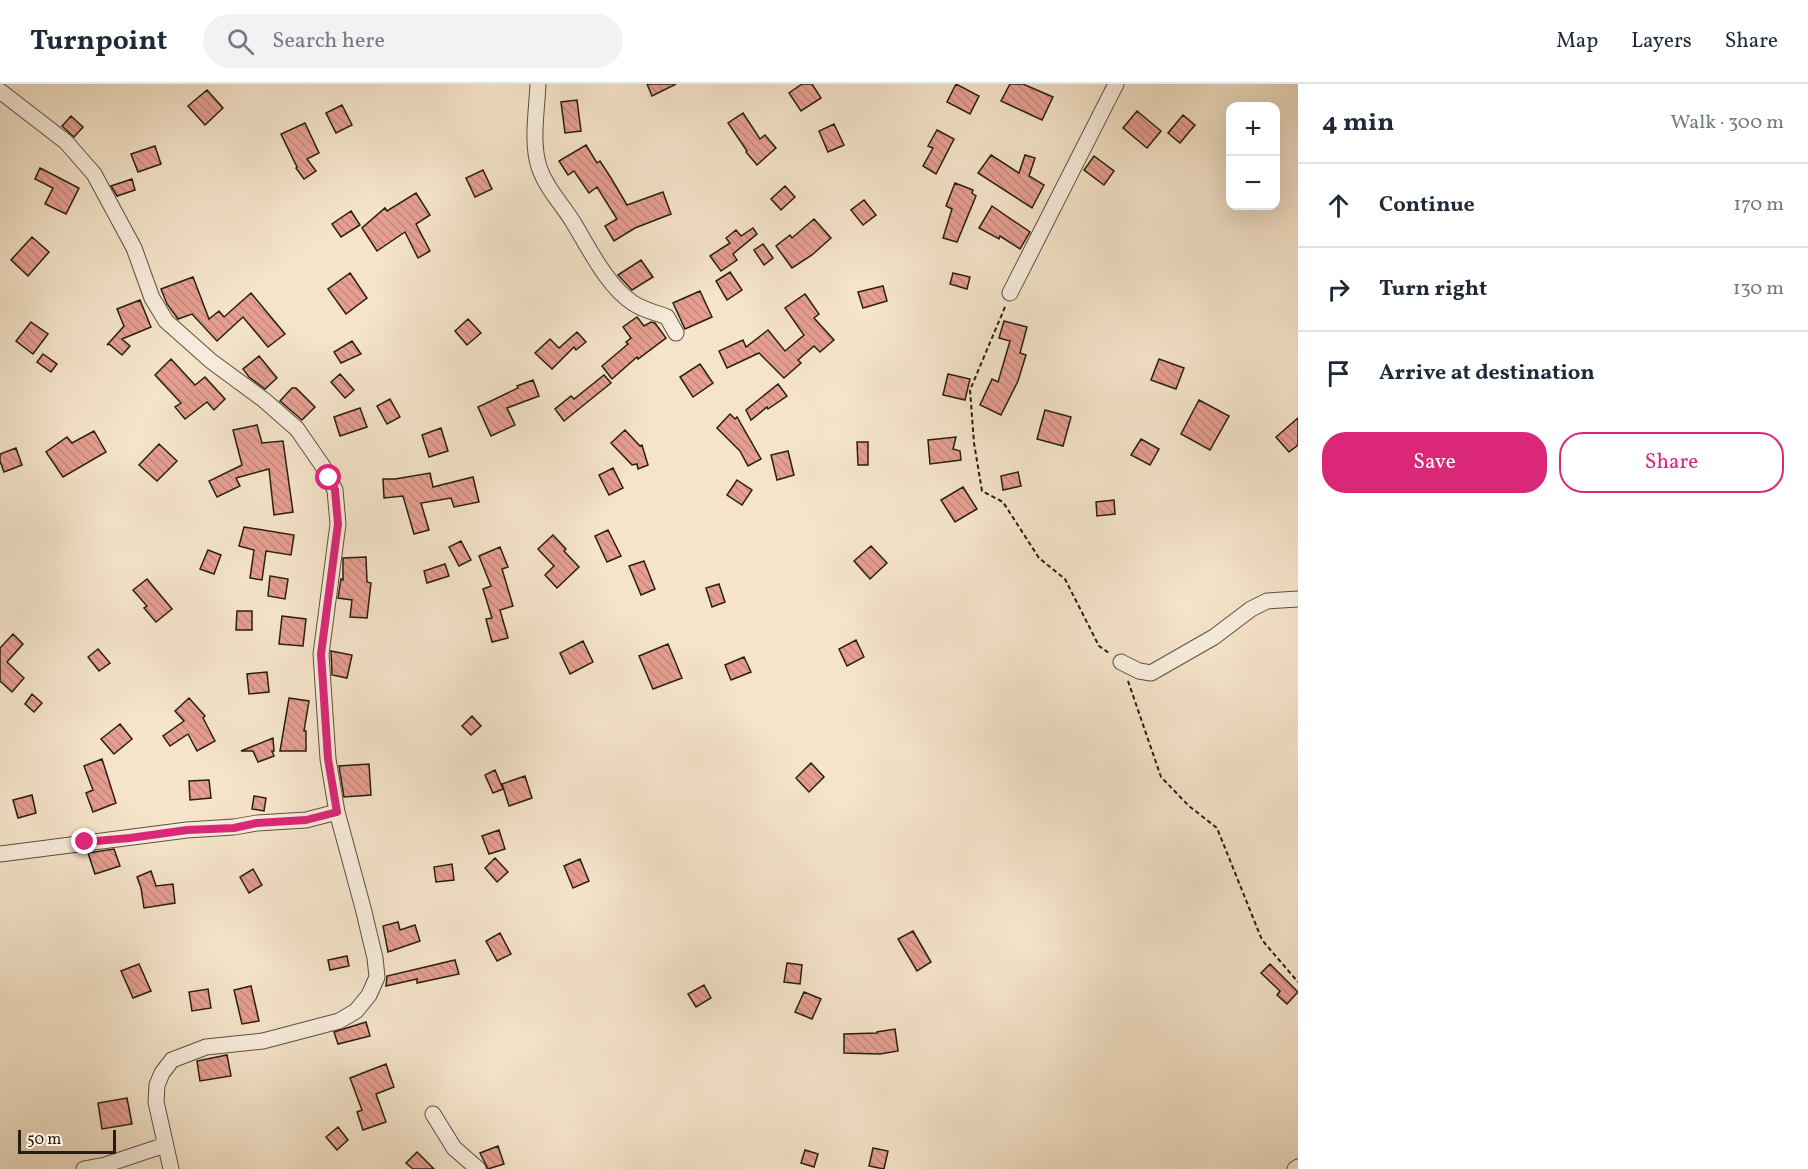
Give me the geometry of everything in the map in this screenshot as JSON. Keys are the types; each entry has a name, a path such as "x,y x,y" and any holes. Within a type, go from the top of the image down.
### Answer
{"street":[{"path":"538,84 536,141 539,166 550,190 572,221 591,254 618,289 634,304 667,317 676,333"},
{"path":"1010,293 1116,84"},
{"path":"0,91 66,142 94,174 134,248 152,298 166,321 211,361 264,400 297,429 322,465 335,490 338,524 321,654 328,759 337,812 375,958 377,977 369,995 356,1011 339,1021 263,1041 206,1047 172,1060 162,1073 157,1085 156,1102 171,1169"},
{"path":"1121,662 1138,671 1151,673 1214,637 1251,609 1266,601 1298,598"},
{"path":"0,854 187,830 234,828 257,823 306,820 337,812"},
{"path":"433,1114 454,1148 478,1169"},
{"path":"84,1169 105,1165 165,1144"}],"path":[{"path":"1010,293 970,390 974,443 982,491 1002,502 1040,558 1065,579 1099,646 1121,662 1161,777 1189,806 1217,828 1262,940 1298,982"}],"building":[{"path":"647,84 676,84 652,96"},
{"path":"802,84 812,84 821,98 801,111 789,93"},
{"path":"956,84 979,96 970,114 947,102"},
{"path":"1010,84 1023,84 1053,97 1042,120 1001,101"},
{"path":"207,90 223,108 205,125 188,106"},
{"path":"577,100 581,131 565,133 561,102"},
{"path":"342,105 352,125 336,133 326,113"},
{"path":"1137,111 1161,131 1147,148 1123,128"},
{"path":"743,113 760,139 765,135 776,148 757,165 728,123"},
{"path":"1183,115 1195,125 1180,143 1168,133"},
{"path":"71,116 83,127 74,137 62,126"},
{"path":"305,123 319,153 307,159 316,171 304,179 296,168 281,134"},
{"path":"834,124 844,145 828,152 819,131"},
{"path":"937,130 954,139 936,174 923,166 933,148 928,146"},
{"path":"586,145 597,163 600,161 627,205 663,192 671,214 635,228 614,241 605,226 617,219 597,187 589,193 574,171 568,175 559,161"},
{"path":"155,146 161,164 138,172 131,154"},
{"path":"991,155 1019,173 1025,155 1035,158 1029,176 1044,185 1032,208 978,173"},
{"path":"1094,156 1114,171 1104,185 1084,170"},
{"path":"40,168 79,188 66,214 45,204 53,188 35,179"},
{"path":"483,170 492,189 475,197 466,178"},
{"path":"132,179 135,190 117,196 111,186"},
{"path":"955,183 973,190 972,193 976,196 957,242 943,238 952,209 946,206"},
{"path":"785,186 795,197 781,210 771,199"},
{"path":"416,193 430,215 416,224 430,251 418,258 405,232 377,251 362,228 385,208 387,211"},
{"path":"864,200 876,215 863,225 851,210"},
{"path":"992,206 1030,232 1020,249 1000,236 999,239 979,228"},
{"path":"351,211 360,225 341,237 332,224"},
{"path":"814,219 831,238 812,255 792,268 776,246 790,235 792,238"},
{"path":"753,228 757,234 733,254 737,260 721,271 710,256 730,243 726,238 736,230 741,236"},
{"path":"32,237 49,252 28,276 11,260"},
{"path":"763,244 773,258 764,265 754,250"},
{"path":"641,260 653,277 632,290 618,275"},
{"path":"730,272 742,290 727,300 716,281"},
{"path":"350,273 367,298 346,314 328,289"},
{"path":"953,273 970,277 967,289 950,284"},
{"path":"193,277 209,319 219,311 224,317 251,293 285,334 268,347 243,317 217,341 192,314 178,319 167,304 161,289"},
{"path":"883,286 887,301 863,308 858,292"},
{"path":"700,291 712,317 685,329 673,303"},
{"path":"805,294 819,314 814,318 834,340 820,352 814,346 798,360 801,363 784,378 759,353 727,368 719,351 743,340 746,347 768,330 785,351 804,335 785,308"},
{"path":"140,300 151,327 122,339 130,346 122,355 109,344 107,345 124,326 117,309"},
{"path":"637,317 644,326 651,322 655,323 666,338 638,359 637,357 612,379 602,366 628,344 626,342 631,338 623,327"},
{"path":"468,319 481,333 467,345 455,331"},
{"path":"1004,321 1027,327 1020,353 1026,355 1018,381 1001,415 980,405 992,379 998,382 1010,341 999,338"},
{"path":"31,322 48,334 33,354 16,341"},
{"path":"577,332 586,342 576,350 574,347 552,369 535,353 550,339 559,348"},
{"path":"352,341 361,354 341,363 334,352"},
{"path":"43,354 57,364 51,372 37,362"},
{"path":"259,356 277,378 265,389 249,377 243,369"},
{"path":"171,359 195,385 205,377 225,399 214,410 207,402 185,419 175,407 181,403 155,375"},
{"path":"1159,359 1184,368 1176,389 1151,380"},
{"path":"700,364 713,383 693,397 680,377"},
{"path":"340,374 354,390 345,398 331,382"},
{"path":"948,374 970,379 965,400 943,395"},
{"path":"604,375 611,383 564,421 555,409 571,396 574,399"},
{"path":"533,380 539,396 507,408 515,425 491,436 478,407"},
{"path":"778,384 787,396 768,409 767,407 751,420 746,410"},
{"path":"292,388 296,388 315,407 302,420 280,401"},
{"path":"390,399 400,417 387,424 377,406"},
{"path":"1199,400 1229,416 1210,450 1181,434"},
{"path":"360,408 367,427 340,436 334,417"},
{"path":"1045,410 1071,417 1063,446 1037,439"},
{"path":"730,414 735,419 737,417 761,459 748,466 740,451 717,428"},
{"path":"1298,418 1298,445 1289,452 1276,437"},
{"path":"257,425 262,443 283,441 293,512 274,515 269,469 236,478 240,486 217,497 209,481 242,465 233,430"},
{"path":"441,428 448,451 429,457 422,435"},
{"path":"625,430 640,446 642,445 648,465 638,469 637,464 632,465 611,443"},
{"path":"94,431 106,452 63,477 46,452 67,437 72,443"},
{"path":"956,437 953,449 960,451 961,460 930,464 928,440"},
{"path":"1141,439 1159,449 1150,465 1131,455"},
{"path":"857,442 868,442 868,465 858,465"},
{"path":"159,444 177,461 157,481 139,465"},
{"path":"16,448 22,465 4,472 0,454"},
{"path":"788,451 794,475 777,480 771,455"},
{"path":"613,468 623,488 609,495 599,475"},
{"path":"1018,472 1021,486 1003,490 1001,476"},
{"path":"430,473 433,487 473,477 479,502 454,507 451,498 421,503 429,530 414,534 403,496 384,498 383,479"},
{"path":"737,480 752,490 742,505 727,495"},
{"path":"963,487 977,509 955,522 941,500"},
{"path":"1114,500 1115,514 1097,516 1096,502"},
{"path":"244,527 294,535 291,555 266,551 262,580 250,578 254,550 239,546"},
{"path":"608,530 621,556 607,562 595,536"},
{"path":"553,535 579,567 557,588 545,575 554,566 538,549"},
{"path":"461,541 471,560 459,566 449,547"},
{"path":"871,546 887,563 870,579 854,561"},
{"path":"500,547 508,567 502,569 513,606 500,610 508,638 492,642 486,619 492,618 483,589 491,586 479,556"},
{"path":"208,550 221,555 214,574 200,569"},
{"path":"366,557 367,582 371,583 367,618 350,617 352,600 338,598 341,579 343,580 343,558"},
{"path":"644,561 655,589 641,595 629,566"},
{"path":"445,564 449,576 427,583 424,571"},
{"path":"270,576 288,579 285,599 268,596"},
{"path":"147,579 172,609 156,622 144,608 147,606 133,590"},
{"path":"719,584 725,602 712,607 706,588"},
{"path":"237,611 252,611 252,630 236,630"},
{"path":"282,616 306,619 303,646 279,644"},
{"path":"13,634 23,644 7,662 24,678 12,692 0,681 0,648"},
{"path":"856,640 864,657 847,666 839,649"},
{"path":"583,641 593,662 570,674 560,653"},
{"path":"668,644 682,678 653,689 639,656"},
{"path":"98,649 110,663 99,671 88,657"},
{"path":"331,651 352,655 347,678 332,675"},
{"path":"744,657 751,672 731,680 725,665"},
{"path":"267,672 269,692 249,694 247,674"},
{"path":"32,694 42,703 34,712 25,704"},
{"path":"189,698 205,716 203,718 215,741 197,751 188,734 170,746 163,736 184,721 175,711"},
{"path":"289,698 309,701 304,731 306,731 306,751 280,751"},
{"path":"472,716 481,726 471,735 462,726"},
{"path":"120,724 132,739 114,754 101,739"},
{"path":"273,738 274,756 258,762 253,751 241,751"},
{"path":"102,759 116,803 93,812 86,793 93,790 84,766"},
{"path":"811,763 824,777 809,792 796,778"},
{"path":"369,764 371,795 344,797 339,766"},
{"path":"495,770 503,789 493,793 485,775"},
{"path":"525,776 532,798 509,806 502,784"},
{"path":"209,780 211,798 190,800 189,781"},
{"path":"32,795 36,813 18,818 13,800"},
{"path":"254,796 266,798 264,811 252,809"},
{"path":"499,830 505,849 489,854 482,836"},
{"path":"114,849 120,866 95,874 88,853"},
{"path":"495,858 508,872 497,882 485,868"},
{"path":"580,859 589,881 573,888 564,866"},
{"path":"452,864 454,880 436,882 434,867"},
{"path":"253,869 262,885 249,893 240,877"},
{"path":"151,871 156,886 173,884 175,903 144,908 137,877"},
{"path":"398,922 400,930 415,925 420,941 388,952 383,926"},
{"path":"913,931 931,962 917,971 898,939"},
{"path":"500,933 511,954 497,961 486,941"},
{"path":"347,956 349,966 330,970 328,960"},
{"path":"455,960 459,974 417,983 417,979 386,986 387,976"},
{"path":"787,963 802,965 800,984 784,982"},
{"path":"139,964 151,991 133,998 121,971"},
{"path":"1270,964 1298,992 1287,1004 1277,995 1280,991 1261,973"},
{"path":"704,985 711,998 696,1007 688,994"},
{"path":"251,986 259,1021 242,1024 234,990"},
{"path":"208,989 211,1008 192,1011 189,992"},
{"path":"804,992 821,999 812,1019 795,1012"},
{"path":"366,1022 370,1036 338,1044 334,1032"},
{"path":"895,1029 898,1051 880,1054 844,1053 844,1034 877,1033"},
{"path":"227,1055 231,1076 200,1081 197,1061"},
{"path":"386,1064 394,1087 376,1094 386,1122 363,1130 357,1112 362,1110 350,1078"},
{"path":"127,1098 132,1124 102,1129 98,1103"},
{"path":"338,1127 348,1140 337,1150 326,1137"},
{"path":"498,1146 504,1164 488,1169 480,1153"},
{"path":"873,1148 888,1151 884,1169 869,1166"},
{"path":"805,1150 818,1154 814,1167 801,1163"},
{"path":"417,1152 434,1169 413,1169 406,1163"}],"route":[{"path":"85,842 215,827 234,828 257,823 306,820 337,812 328,759 321,654 338,524 335,490 329,478"}]}
